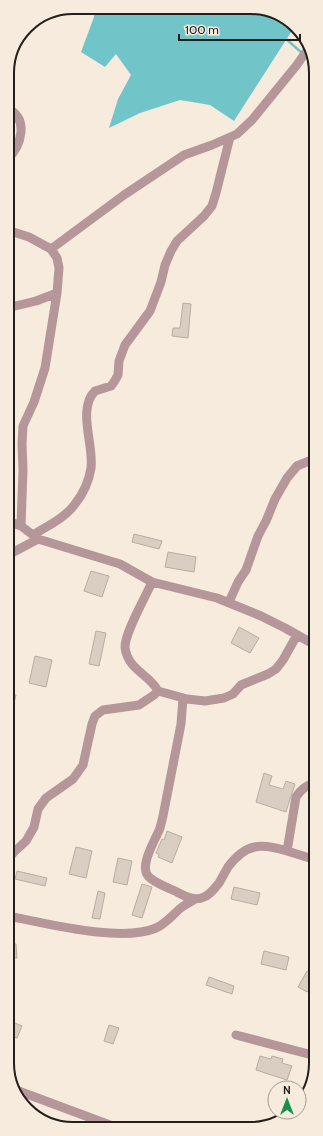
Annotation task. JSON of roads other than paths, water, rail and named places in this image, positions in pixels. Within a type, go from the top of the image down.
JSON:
[{"type":"street","points":[[51,249],[118,199],[184,156],[237,134],[252,120],[296,66],[305,52]]},
{"type":"street","points":[[14,113],[20,120],[22,130],[20,142],[14,153]]},
{"type":"street","points":[[14,551],[36,537],[63,516],[74,506],[85,490],[91,467],[87,415],[90,399],[95,391],[111,386],[118,375],[119,360],[125,345],[145,320],[152,307],[170,251],[212,206],[230,137]]},
{"type":"street","points":[[14,232],[29,237],[51,249],[57,258],[59,268],[57,293],[45,368],[34,402],[23,426],[21,526]]},
{"type":"street","points":[[14,306],[36,301],[57,293]]},
{"type":"street","points":[[229,602],[238,582],[246,570],[258,536],[275,499],[287,478],[297,466],[309,461]]},
{"type":"street","points":[[14,523],[21,526],[36,537],[120,564],[152,582],[229,602],[261,616],[309,642]]},
{"type":"street","points":[[152,582],[129,630],[125,648],[137,671],[154,684],[158,691],[183,698],[205,701],[224,698],[233,694],[241,685],[268,674],[276,669],[283,660],[297,635]]},
{"type":"street","points":[[14,852],[26,841],[34,826],[38,810],[46,798],[73,780],[83,765],[95,716],[103,710],[139,705],[158,691]]},
{"type":"street","points":[[183,698],[181,724],[163,816],[160,828],[146,861],[146,870],[148,876],[157,882],[195,899]]},
{"type":"street","points":[[287,852],[296,797],[301,790],[309,785]]},
{"type":"street","points":[[14,917],[82,930],[124,934],[140,933],[156,928],[167,922],[182,907],[195,899],[204,897],[213,890],[228,867],[250,848],[260,845],[273,847],[309,858]]},
{"type":"street","points":[[236,1035],[309,1054]]},
{"type":"street","points":[[22,1092],[102,1122]]},
{"type":"water","points":[[94,14],[250,14],[273,18],[292,31],[234,121],[210,105],[180,100],[140,113],[109,128],[118,99],[131,75],[116,54],[105,67],[81,52],[94,17]]},
{"type":"waterway","points":[[285,38],[302,53]]}]
